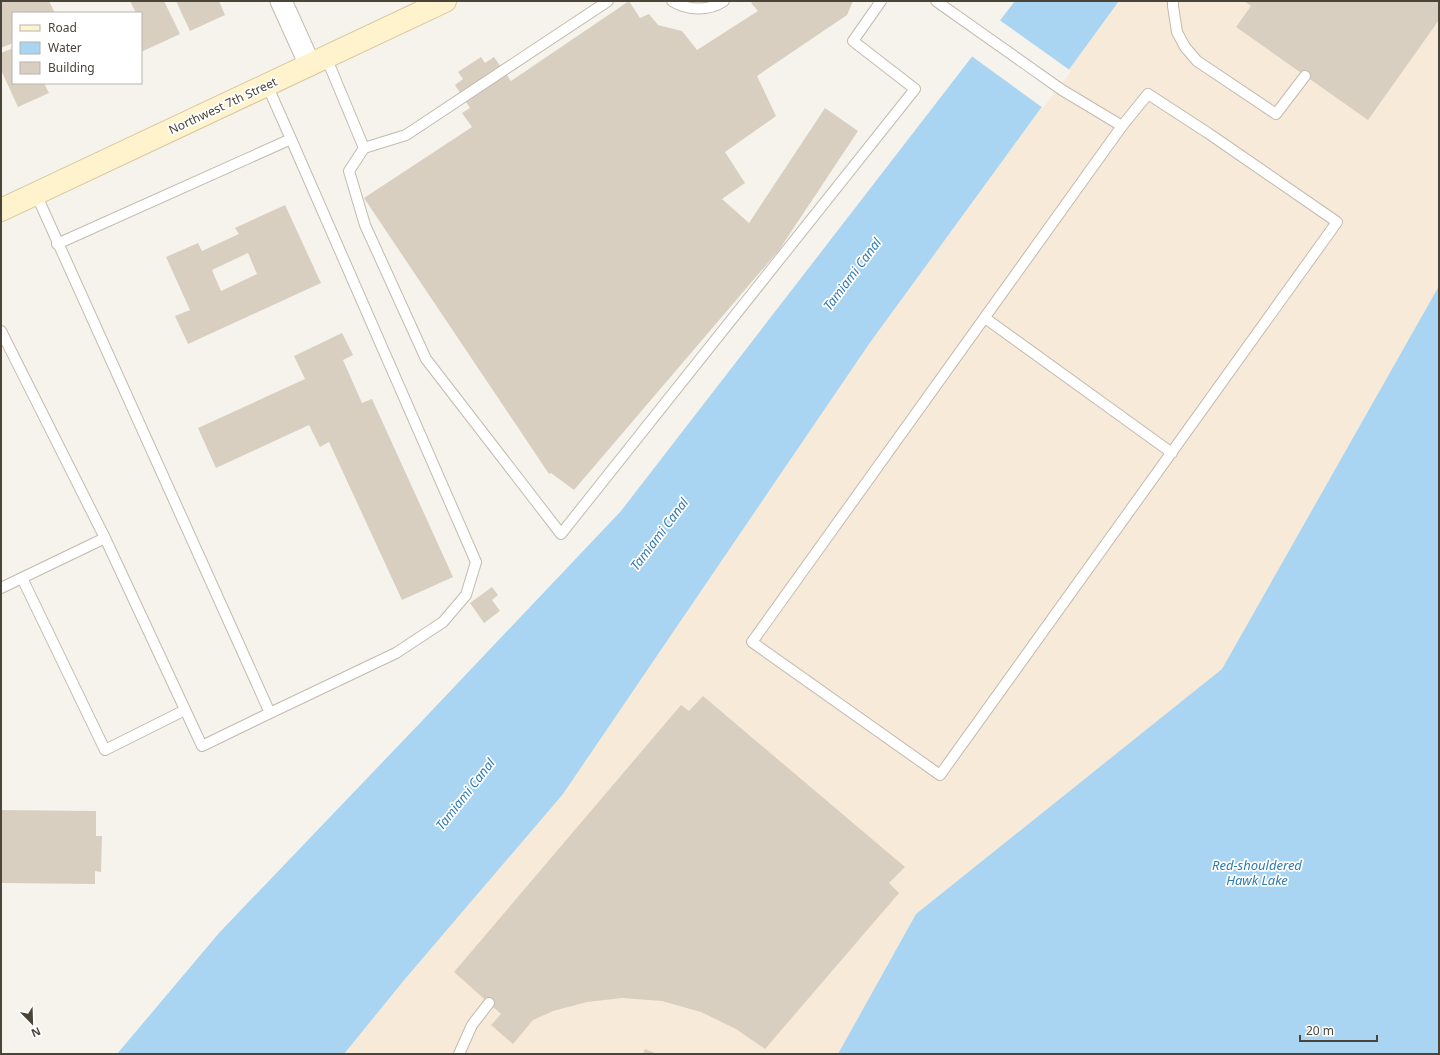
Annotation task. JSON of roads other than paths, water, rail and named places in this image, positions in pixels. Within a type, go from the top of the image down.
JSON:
[{"type":"main road","name":"Northwest 7th Street","points":[[1,210],[445,1]]},
{"type":"street","points":[[281,1],[318,61]]},
{"type":"lane","points":[[608,1],[406,135],[364,148],[349,171],[365,225],[426,359],[561,534],[915,89],[853,41],[881,1]]},
{"type":"lane","points":[[672,1],[688,8],[700,9],[714,6],[724,1]]},
{"type":"lane","points":[[936,1],[1062,90],[1122,126]]},
{"type":"lane","points":[[1173,1],[1177,32],[1185,47],[1197,61],[1276,114],[1305,76]]},
{"type":"lane","points":[[318,61],[364,148]]},
{"type":"lane","points":[[1,331],[105,538],[202,746],[396,653],[443,622],[466,595],[476,562],[267,85]]},
{"type":"lane","points":[[1148,94],[1208,133],[1337,222],[940,775],[806,682],[752,642],[1122,126],[1148,94]]},
{"type":"lane","points":[[57,244],[291,139]]},
{"type":"lane","points":[[36,194],[57,244],[270,713]]},
{"type":"lane","points":[[985,318],[1172,453]]},
{"type":"lane","points":[[1,588],[105,538]]},
{"type":"lane","points":[[22,578],[105,750],[185,710]]},
{"type":"lane","points":[[459,1054],[472,1025],[489,1003]]},
{"type":"water","name":"Tamiami Canal","points":[[1015,1],[1119,1],[869,344],[563,794],[405,979],[344,1054],[117,1054],[219,933],[621,511]]},
{"type":"water","name":"Red-shouldered Hawk Lake","points":[[1439,286],[1439,1054],[838,1054],[916,914],[1222,669]]}]
